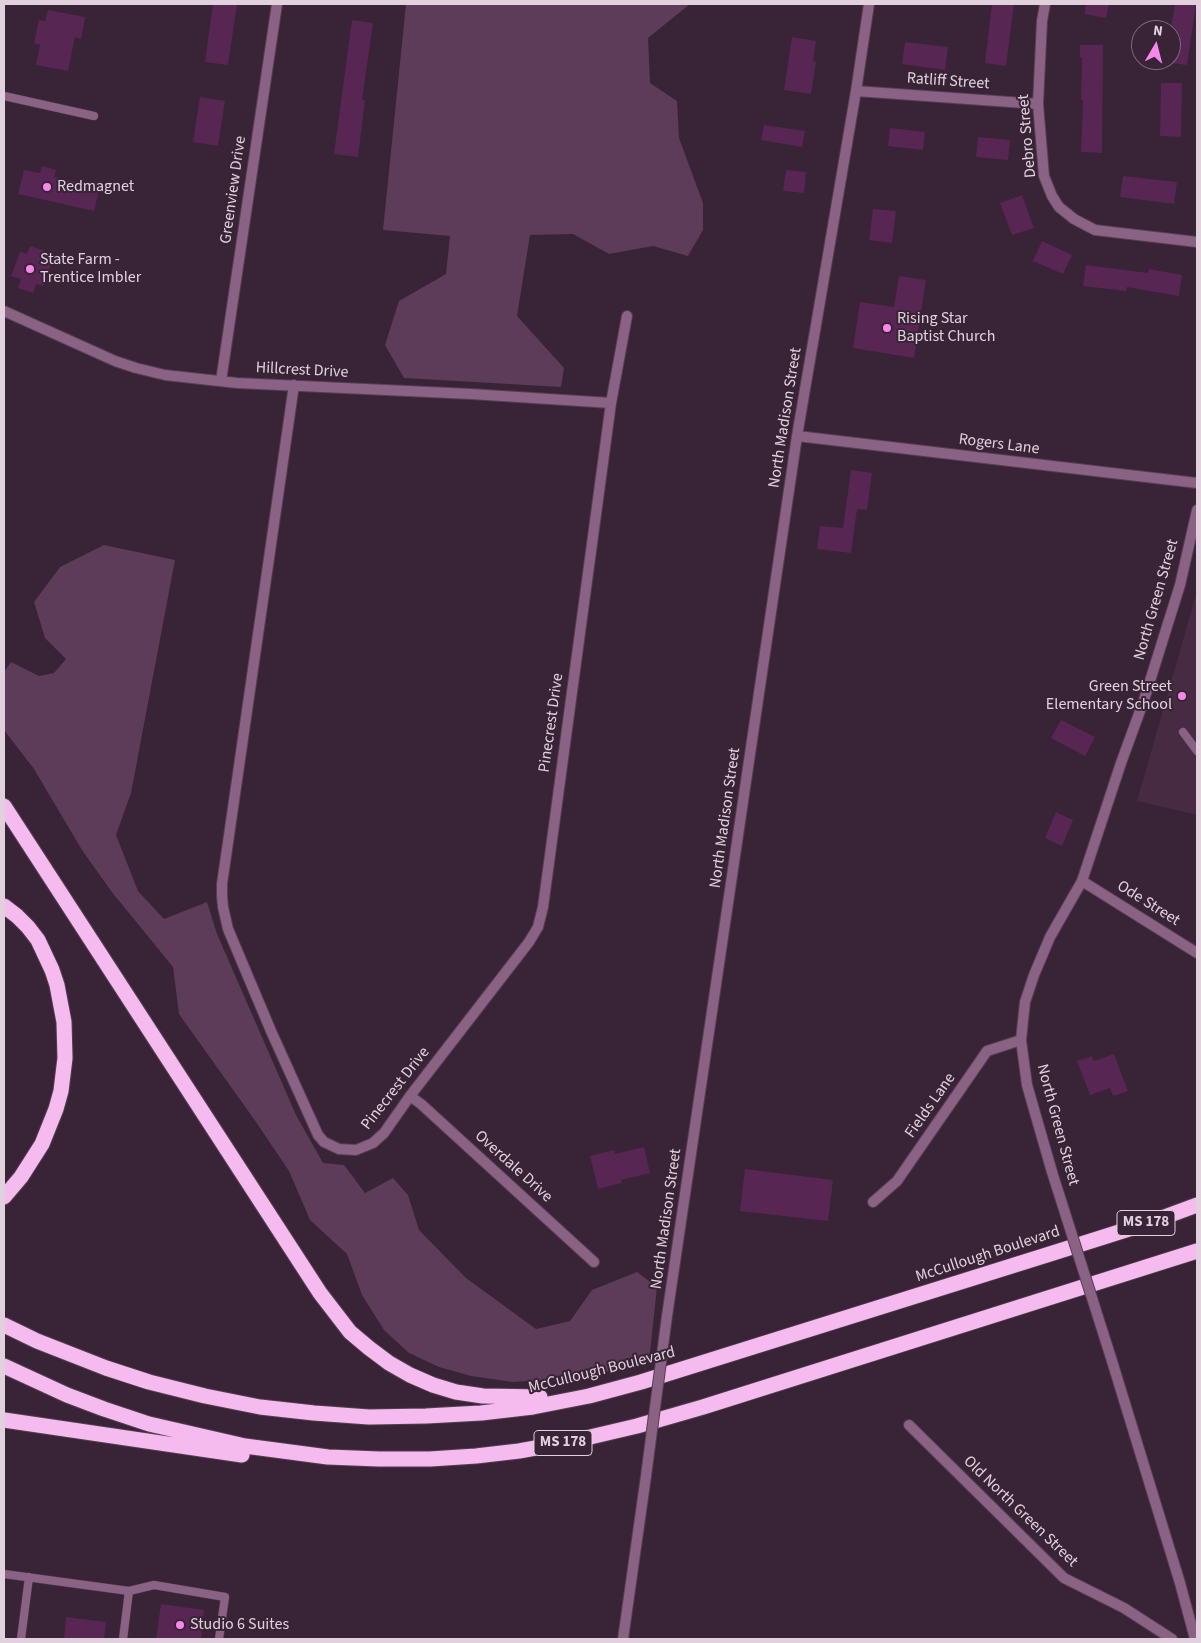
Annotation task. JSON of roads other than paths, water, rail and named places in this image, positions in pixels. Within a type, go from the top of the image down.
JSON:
[{"type":"highway","points":[[4,806],[320,1293],[350,1332],[389,1363],[410,1375],[456,1392],[483,1396],[524,1398],[589,1396]]},
{"type":"highway","points":[[4,906],[17,916],[38,940],[52,970],[64,1022],[65,1058],[61,1092],[46,1136],[33,1160],[4,1197]]},
{"type":"highway","points":[[1151,1222],[1197,1200]]},
{"type":"highway","name":"McCullough Boulevard","points":[[4,1325],[73,1356],[149,1382],[260,1407],[314,1414],[369,1417],[435,1416],[533,1407],[589,1396],[703,1364],[1151,1222],[1197,1205]]},
{"type":"highway","name":"MS 178","points":[[4,1366],[67,1395],[149,1424],[245,1446],[328,1457],[430,1459],[476,1456],[560,1444],[628,1428],[703,1407],[1197,1251]]},
{"type":"highway","points":[[4,1420],[264,1458],[328,1457]]},
{"type":"street","name":"Greenview Drive","points":[[221,381],[277,4]]},
{"type":"street","name":"North Madison Street","points":[[623,1639],[668,1316],[797,436],[869,4]]},
{"type":"street","name":"Debro Street","points":[[1045,4],[1042,21],[1038,104],[1044,176],[1052,196],[1059,207],[1074,219],[1095,230],[1197,242]]},
{"type":"street","name":"Ratliff Street","points":[[856,90],[1038,104]]},
{"type":"street","name":"Hillcrest Drive","points":[[4,310],[93,352],[126,365],[165,375],[294,386],[481,394],[611,403]]},
{"type":"street","name":"Pinecrest Drive","points":[[294,386],[222,884],[223,907],[228,928],[271,1031],[318,1135],[324,1142],[339,1149],[356,1150],[365,1148],[384,1133],[410,1096],[530,942],[541,917],[611,403],[626,316]]},
{"type":"street","name":"Rogers Lane","points":[[797,436],[1197,483]]},
{"type":"street","name":"North Green Street","points":[[1195,1639],[1180,1583],[1052,1172],[1027,1085],[1021,1040],[1025,1002],[1034,974],[1050,937],[1082,881],[1144,700],[1180,585],[1197,510]]},
{"type":"street","name":"Ode Street","points":[[1082,881],[1197,953]]},
{"type":"street","name":"Fields Lane","points":[[874,1202],[897,1181],[987,1051],[1021,1040]]},
{"type":"street","name":"Overdale Drive","points":[[410,1096],[594,1262]]},
{"type":"street","name":"Old North Green Street","points":[[909,1425],[1064,1578],[1124,1608],[1172,1639]]},
{"type":"lane","points":[[4,96],[94,116]]},
{"type":"lane","points":[[1183,732],[1197,751]]},
{"type":"lane","points":[[4,1574],[129,1591],[154,1585],[225,1596],[220,1639]]},
{"type":"lane","points":[[21,1639],[29,1577]]},
{"type":"lane","points":[[123,1639],[129,1591]]},
{"type":"place","name":"Redmagnet","points":[[47,187]]},
{"type":"place","name":"State Farm - Trentice Imbler","points":[[30,269]]},
{"type":"place","name":"Rising Star Baptist Church","points":[[887,328]]},
{"type":"place","name":"Green Street Elementary School","points":[[1182,696]]},
{"type":"place","name":"Studio 6 Suites","points":[[180,1625]]}]
